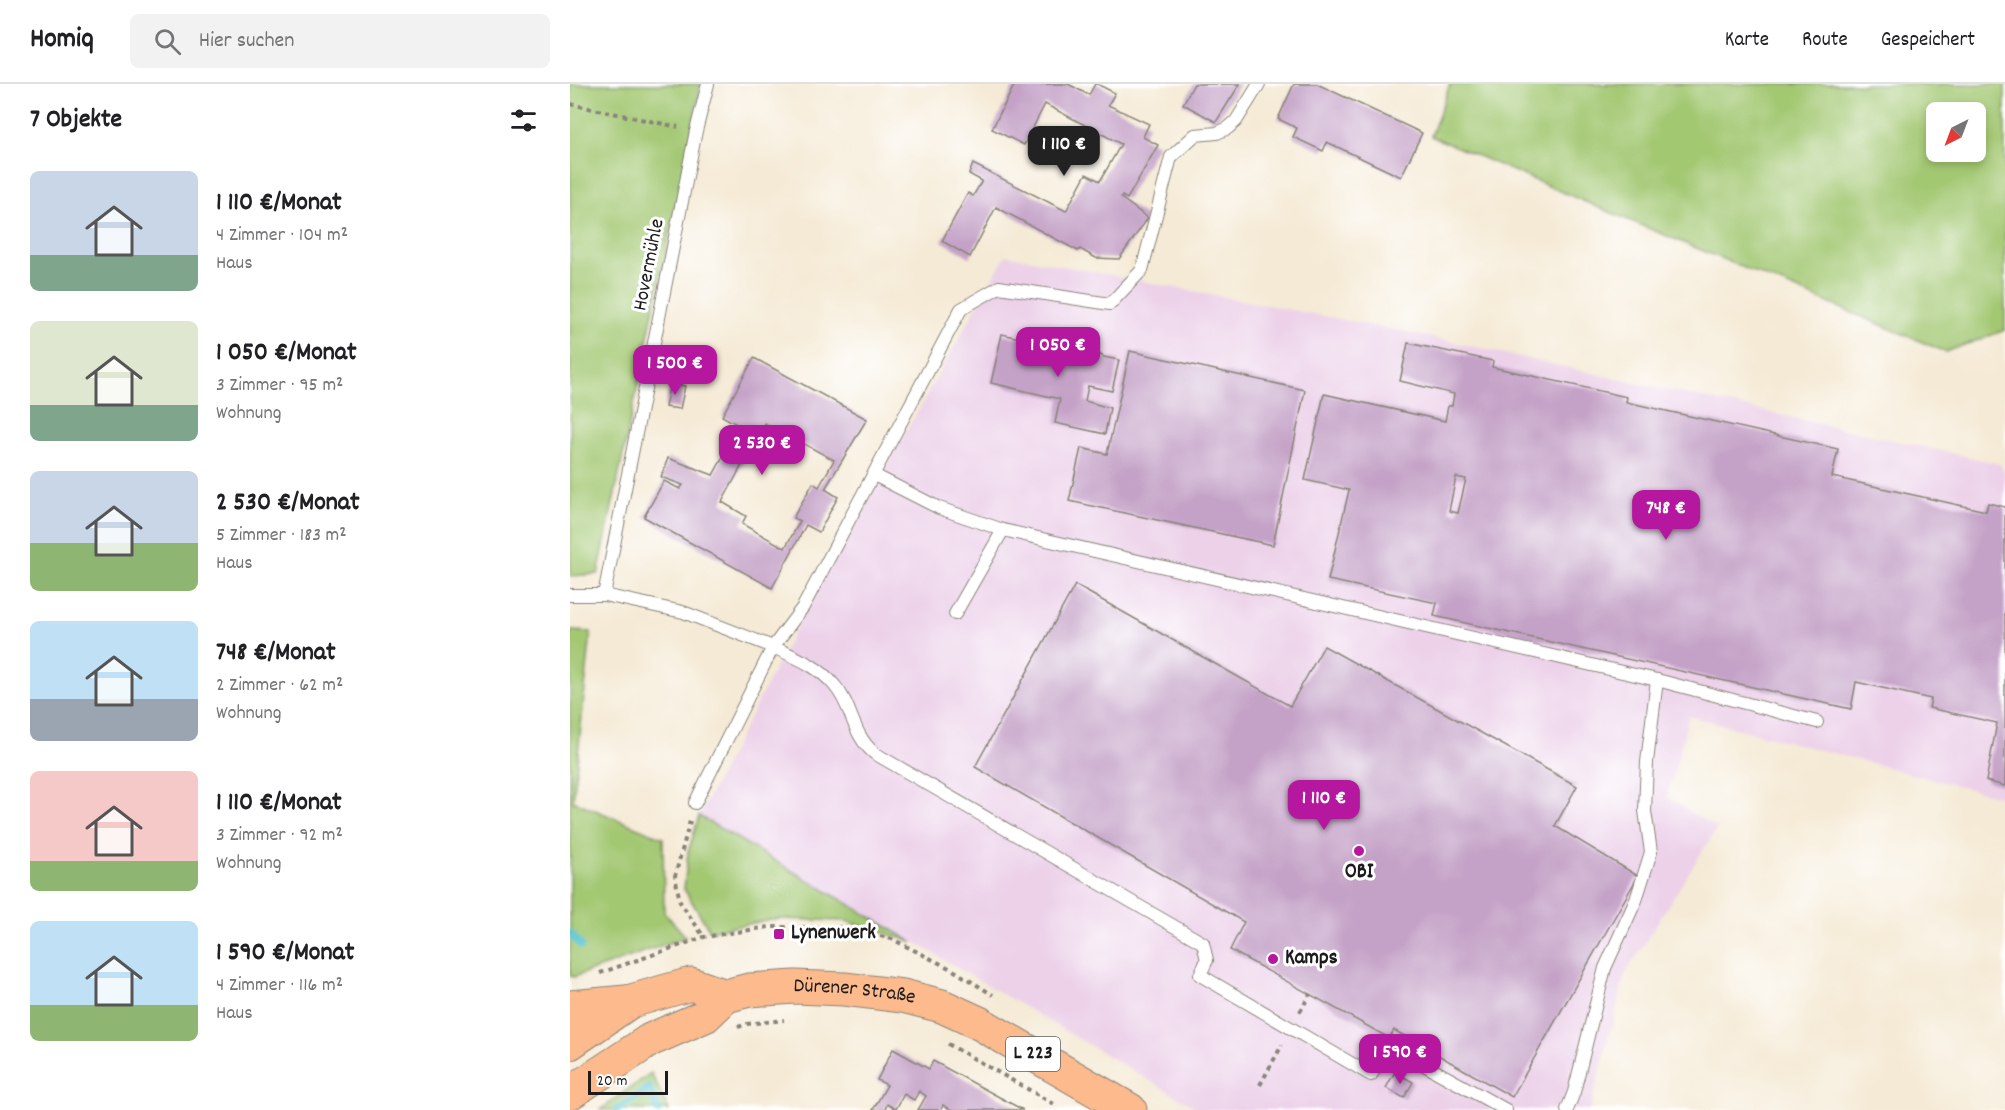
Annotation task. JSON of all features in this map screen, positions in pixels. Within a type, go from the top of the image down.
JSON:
[{"type":"main road","points":[[570,1007],[631,1001],[691,984],[726,996],[705,1016],[650,1040],[570,1093]]},
{"type":"main road","name":"Dürener Straße","points":[[726,996],[749,990],[795,987],[844,989],[903,996],[942,1006],[979,1023],[1124,1109]]},
{"type":"main road","points":[[570,1043],[631,1001]]},
{"type":"lane","name":"Hovermühle","points":[[604,595],[696,131],[708,84]]},
{"type":"lane","points":[[695,803],[773,647],[803,607],[961,309],[999,287],[1110,304],[1142,270],[1171,157],[1195,135],[1217,133],[1228,129],[1236,121],[1258,84]]},
{"type":"lane","points":[[874,476],[939,508],[1003,530],[1657,680],[1817,722]]},
{"type":"lane","points":[[955,614],[1003,530]]},
{"type":"lane","points":[[570,595],[604,595],[683,612],[773,647],[813,666],[835,686],[864,744],[874,753],[1203,943],[1208,960],[1200,975],[1371,1075],[1383,1056],[1399,1051],[1506,1110]]},
{"type":"lane","points":[[1567,1110],[1574,1092],[1605,968],[1636,900],[1651,852],[1645,811],[1647,762],[1657,680]]},
{"type":"path","points":[[570,104],[696,131]]},
{"type":"path","points":[[695,803],[675,876],[680,902],[704,937]]},
{"type":"path","points":[[737,1027],[787,1020]]},
{"type":"path","points":[[944,1042],[1055,1104]]},
{"type":"shaded area","points":[[1006,255],[1416,334],[2000,464],[2005,473],[2005,798],[1689,716],[1667,797],[1717,828],[1625,974],[1590,1110],[1200,1110],[699,816],[804,612]]},
{"type":"green space","points":[[570,84],[701,84],[598,574],[570,576]]},
{"type":"green space","points":[[1450,84],[2005,84],[2005,330],[1946,352],[1431,136]]},
{"type":"green space","points":[[570,631],[591,632],[573,801],[663,838],[664,912],[686,937],[574,977],[570,976]]},
{"type":"green space","points":[[699,816],[913,942],[846,921],[777,919],[710,931],[684,889],[688,852]]},
{"type":"green space","points":[[651,1073],[669,1110],[600,1110]]},
{"type":"building","points":[[1015,84],[1068,84],[1089,95],[1097,84],[1115,93],[1108,105],[1149,124],[1143,137],[1158,145],[1127,199],[1122,196],[1121,198],[1148,218],[1119,259],[1096,258],[1080,249],[1078,251],[996,207],[970,257],[942,241],[968,193],[973,196],[982,181],[969,174],[973,164],[1066,211],[1086,174],[1100,181],[1121,144],[1045,104],[1024,145],[992,129]]},
{"type":"building","points":[[1194,84],[1240,84],[1216,122],[1183,104]]},
{"type":"building","points":[[1294,84],[1317,84],[1422,133],[1401,177],[1327,142],[1323,151],[1293,137],[1297,128],[1278,119]]},
{"type":"building","points":[[1002,334],[1078,351],[1092,350],[1104,357],[1119,360],[1112,391],[1088,386],[1085,401],[1110,408],[1105,434],[1055,423],[1060,399],[991,383]]},
{"type":"building","points":[[1408,343],[1493,361],[1492,367],[1627,397],[1626,402],[1838,449],[1832,477],[1986,511],[1988,503],[2005,507],[2005,786],[1986,781],[1997,723],[1929,708],[1931,699],[1856,682],[1851,709],[1434,616],[1437,603],[1328,580],[1349,490],[1305,480],[1324,394],[1445,421],[1448,406],[1452,406],[1454,394],[1400,381]],"holes":[[[1456,477],[1466,479],[1458,513],[1449,511]]]},
{"type":"building","points":[[1130,351],[1305,390],[1273,545],[1069,501],[1081,448],[1107,454]]},
{"type":"building","points":[[754,358],[867,419],[825,489],[838,497],[819,532],[806,525],[772,588],[644,517],[664,481],[680,489],[683,485],[661,477],[668,458],[713,475],[740,426],[722,416]],"holes":[[[765,423],[834,460],[819,487],[813,483],[793,518],[800,521],[785,548],[742,524],[746,516],[722,502]]]},
{"type":"building","points":[[670,383],[685,386],[680,409],[665,407]]},
{"type":"building","name":"OBI","points":[[1075,585],[1290,706],[1324,646],[1577,786],[1555,826],[1638,876],[1512,1097],[1394,1030],[1389,1038],[1230,950],[1244,922],[975,767]]},
{"type":"building","points":[[893,1049],[929,1069],[933,1061],[1023,1110],[952,1110],[943,1105],[941,1110],[918,1110],[926,1096],[919,1091],[914,1100],[904,1094],[896,1109],[887,1104],[885,1110],[873,1110],[887,1085],[877,1080]]},
{"type":"building","points":[[1395,1072],[1413,1082],[1404,1098],[1386,1088]]},
{"type":"waterway","points":[[570,933],[581,946]]},
{"type":"waterway","points":[[617,1110],[649,1088],[658,1110]]},
{"type":"place","name":"OBI","points":[[1359,851]]},
{"type":"place","name":"Lynenwerk","points":[[779,934]]},
{"type":"place","name":"Kamps","points":[[1273,959]]}]
